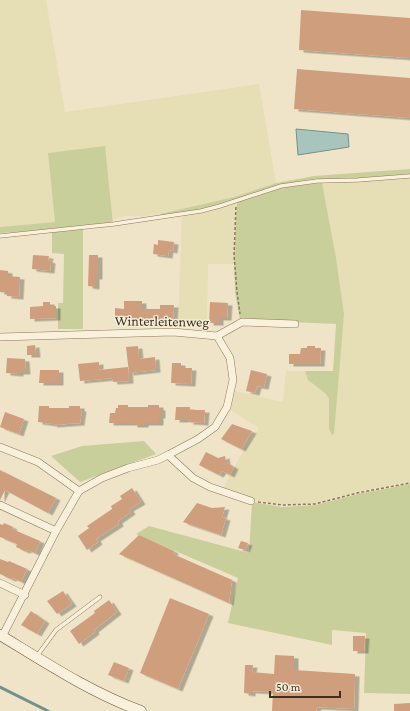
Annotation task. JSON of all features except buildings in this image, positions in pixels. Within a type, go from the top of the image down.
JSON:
[{"type":"main road","points":[[1,636],[63,674],[115,701],[141,711]]},
{"type":"street","points":[[217,336],[242,322],[295,324]]},
{"type":"street","name":"Winterleitenweg","points":[[0,337],[173,332],[217,336],[230,358],[233,380],[227,407],[215,427],[198,439],[158,460],[128,468],[102,478],[79,491]]},
{"type":"street","points":[[0,447],[38,462],[79,491],[56,531],[24,595],[1,636]]},
{"type":"street","points":[[168,455],[194,478],[210,487],[251,501]]},
{"type":"street","points":[[0,505],[56,531]]},
{"type":"street","points":[[0,583],[24,595]]},
{"type":"lane","points":[[0,236],[99,226],[201,211],[281,186],[317,181],[358,180],[410,176]]},
{"type":"lane","points":[[36,657],[56,630],[100,597]]},
{"type":"path","points":[[237,201],[234,254],[237,292],[242,322]]},
{"type":"path","points":[[251,501],[282,505],[315,504],[357,492],[410,483]]},
{"type":"shaded area","points":[[0,0],[46,0],[65,112],[259,84],[276,183],[234,197],[160,214],[126,216],[113,219],[105,147],[48,153],[55,222],[0,227]]},
{"type":"shaded area","points":[[410,177],[410,482],[356,492],[315,503],[296,504],[281,504],[251,500],[222,491],[242,453],[259,428],[230,410],[235,391],[283,402],[286,371],[305,371],[308,380],[326,394],[329,399],[329,429],[344,314],[322,183]]},
{"type":"shaded area","points":[[236,202],[233,254],[234,264],[208,264],[207,327],[178,325],[182,215]]},
{"type":"green space","points":[[105,146],[113,223],[55,230],[0,233],[0,227],[55,222],[48,153]]},
{"type":"green space","points":[[410,169],[410,174],[281,185],[220,206],[162,217],[160,214],[234,197],[276,183],[314,176]]},
{"type":"green space","points":[[322,183],[336,258],[344,314],[334,434],[332,435],[329,429],[329,399],[326,394],[308,380],[305,371],[333,371],[336,324],[240,320],[235,292],[234,254],[237,201],[281,187]]},
{"type":"green space","points":[[83,229],[83,329],[58,329],[58,303],[63,303],[64,254],[52,253],[52,232]]},
{"type":"green space","points":[[144,441],[156,454],[80,482],[51,456],[82,446]]},
{"type":"green space","points":[[410,484],[410,694],[364,693],[366,633],[332,630],[332,645],[228,623],[238,578],[136,534],[149,526],[249,553],[252,502],[282,507],[316,505],[358,494]]},
{"type":"water","points":[[296,129],[348,134],[349,147],[298,155]]},
{"type":"waterway","points":[[0,687],[48,711]]}]
